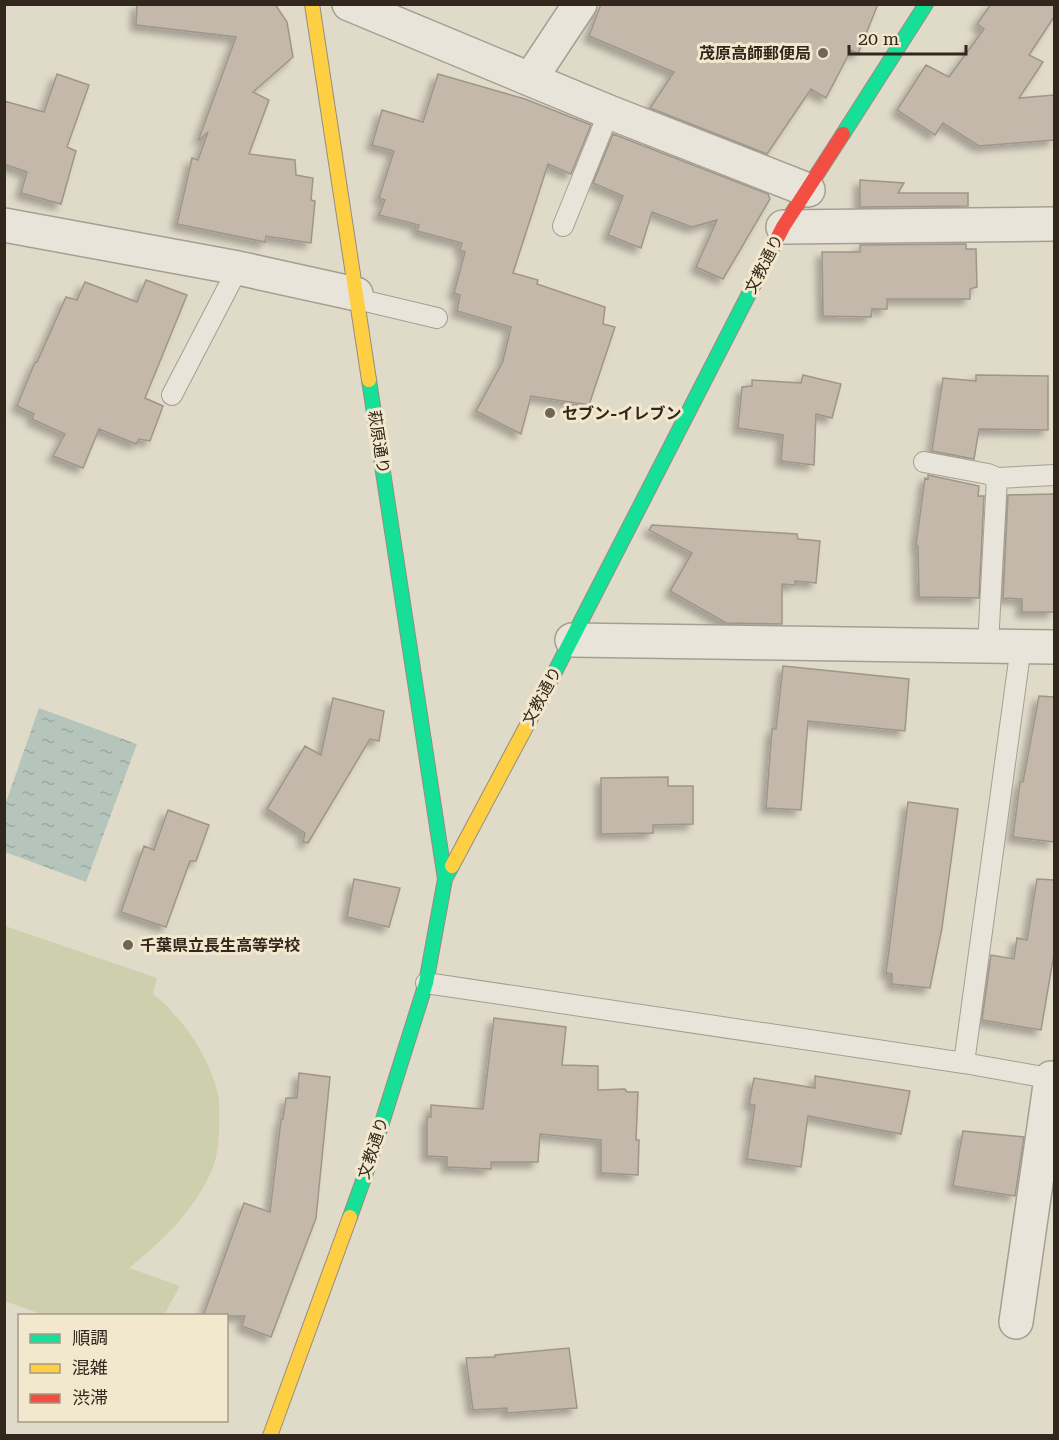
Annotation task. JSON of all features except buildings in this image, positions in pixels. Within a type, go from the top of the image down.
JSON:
[{"type":"street","name":"萩原通り","points":[[312,4],[445,879]]},
{"type":"street","points":[[349,4],[609,112],[808,190]]},
{"type":"street","points":[[531,78],[580,4]]},
{"type":"street","name":"文教通り","points":[[270,1436],[369,1164],[426,983],[445,879],[572,640],[783,227],[926,4]]},
{"type":"street","points":[[783,227],[1054,224]]},
{"type":"street","points":[[4,225],[238,268],[357,297]]},
{"type":"street","points":[[572,640],[1054,647]]},
{"type":"street","points":[[1016,1322],[1053,1079]]},
{"type":"lane","points":[[563,226],[609,112]]},
{"type":"lane","points":[[172,395],[238,268]]},
{"type":"lane","points":[[357,297],[437,318]]},
{"type":"lane","points":[[924,462],[997,477],[1054,474]]},
{"type":"lane","points":[[988,645],[997,477]]},
{"type":"lane","points":[[964,1063],[1021,646]]},
{"type":"lane","points":[[426,983],[964,1063],[1053,1079]]},
{"type":"green space","points":[[5,926],[157,978],[153,994],[183,1024],[212,1074],[218,1092],[219,1132],[215,1162],[204,1187],[176,1225],[129,1268],[180,1286],[165,1314],[41,1314],[5,1301]]},
{"type":"water","points":[[39,708],[137,744],[86,882],[5,852],[5,805]]},
{"type":"traffic: fast","points":[[843,134],[926,4]]},
{"type":"traffic: fast","points":[[542,697],[754,284]]},
{"type":"traffic: fast","points":[[369,380],[445,879]]},
{"type":"traffic: fast","points":[[350,1217],[426,983],[445,879],[452,866]]},
{"type":"traffic: slow","points":[[312,4],[369,380]]},
{"type":"traffic: slow","points":[[452,866],[542,697]]},
{"type":"traffic: slow","points":[[270,1436],[350,1217]]},
{"type":"traffic: jam","points":[[754,284],[783,227],[843,134]]},
{"type":"place","name":"茂原高師郵便局","points":[[823,53]]},
{"type":"place","name":"セブン-イレブン","points":[[550,413]]},
{"type":"place","name":"千葉県立長生高等学校","points":[[128,945]]}]
